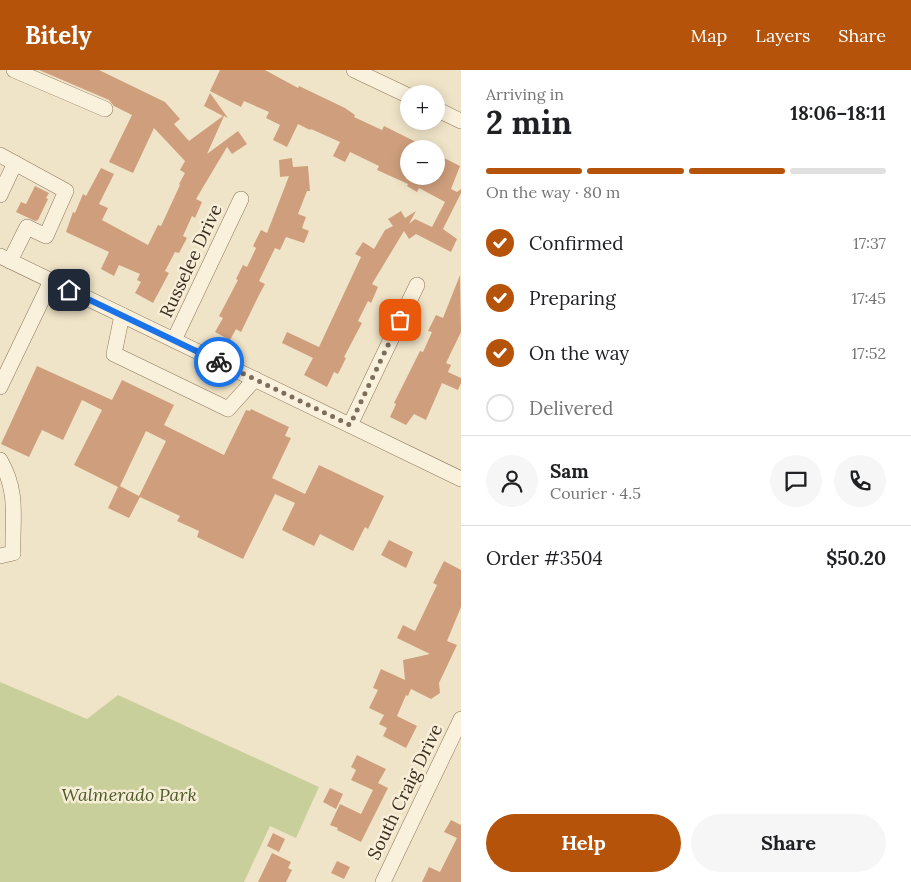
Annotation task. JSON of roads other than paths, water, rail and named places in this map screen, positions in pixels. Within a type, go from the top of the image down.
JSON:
[{"type":"street","points":[[14,70],[104,109]]},
{"type":"street","points":[[354,70],[400,92]]},
{"type":"street","points":[[445,114],[461,121]]},
{"type":"street","points":[[0,155],[66,191],[46,236],[27,227],[5,259],[461,479]]},
{"type":"street","points":[[0,195],[15,163]]},
{"type":"street","name":"Russelee Drive","points":[[174,340],[240,199]]},
{"type":"street","points":[[0,387],[51,281]]},
{"type":"street","points":[[350,425],[417,286]]},
{"type":"street","points":[[122,315],[114,354],[228,409],[254,379]]},
{"type":"street","points":[[0,460],[9,476],[15,500],[13,553],[0,556]]},
{"type":"street","name":"South Craig Drive","points":[[383,882],[461,719]]},
{"type":"park label","name":"Walmerado Park","points":[[129,795]]}]
